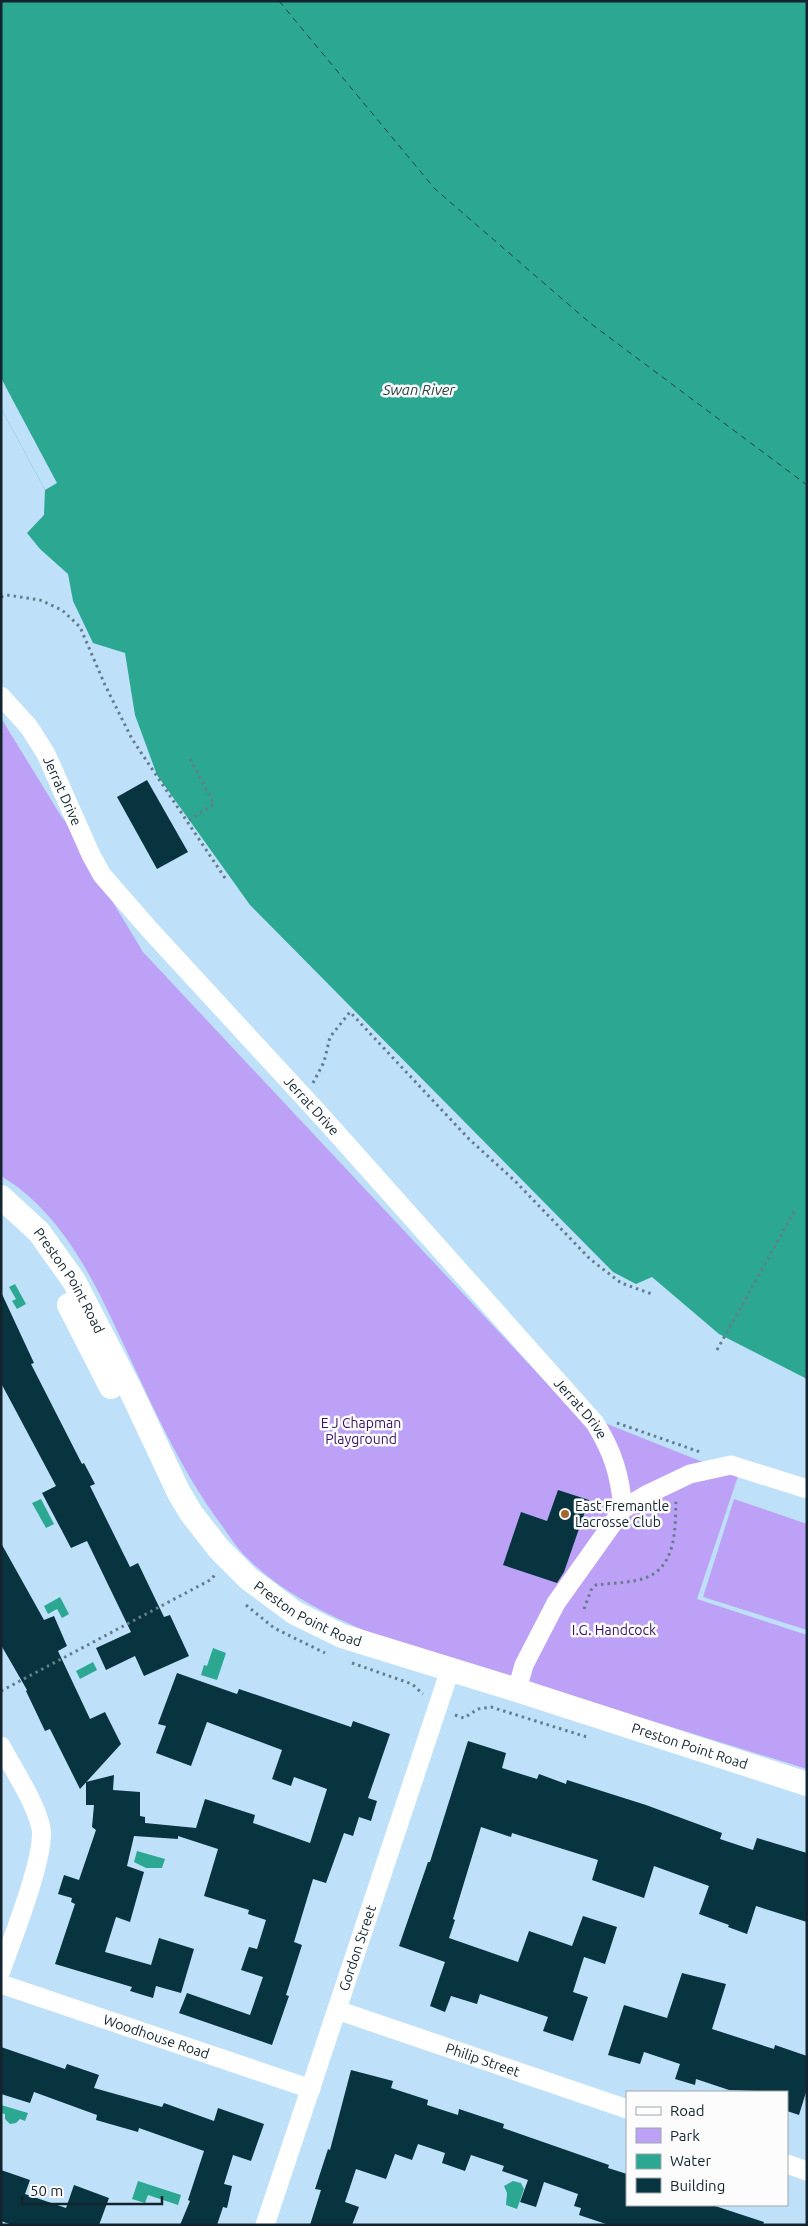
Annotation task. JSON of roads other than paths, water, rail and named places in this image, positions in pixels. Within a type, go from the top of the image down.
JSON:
[{"type":"main road","name":"Preston Point Road","points":[[1,1197],[39,1232],[74,1281],[132,1391],[179,1493],[191,1513],[219,1549],[249,1579],[295,1613],[342,1636],[512,1704],[807,1798]]},
{"type":"main road","name":"Preston Point Road","points":[[1,1218],[23,1238],[47,1267],[62,1291],[166,1494],[218,1576],[282,1622],[331,1647],[448,1677],[517,1690],[807,1784]]},
{"type":"street","name":"Jerrat Drive","points":[[1,696],[29,727],[46,754],[91,855],[102,875],[150,930],[324,1119],[595,1423],[606,1440],[616,1464],[623,1510]]},
{"type":"street","points":[[517,1690],[524,1665],[556,1603],[623,1510],[664,1486],[697,1472],[731,1465],[807,1489]]},
{"type":"street","name":"Gordon Street","points":[[264,2225],[448,1677]]},
{"type":"street","points":[[1,1746],[36,1813],[41,1830],[38,1860],[1,1971]]},
{"type":"street","name":"Woodhouse Road","points":[[1,1984],[311,2089]]},
{"type":"street","name":"Philip Street","points":[[337,2010],[626,2109]]},
{"type":"street","points":[[788,2164],[807,2171]]},
{"type":"water","name":"Swan River","points":[[1,1],[807,1],[807,1379],[719,1334],[652,1277],[636,1284],[613,1272],[250,905],[157,775],[135,715],[125,653],[93,643],[73,601],[68,574],[40,549],[27,533],[44,515],[45,490],[1,408]]},
{"type":"water","points":[[15,1284],[26,1304],[17,1309],[12,1301],[16,1299],[9,1287]]},
{"type":"water","points":[[41,1499],[54,1524],[46,1528],[32,1503]]},
{"type":"water","points":[[60,1597],[69,1614],[62,1618],[57,1609],[48,1614],[44,1606]]},
{"type":"water","points":[[213,1648],[226,1653],[217,1680],[201,1675],[204,1665],[207,1666]]},
{"type":"water","points":[[93,1662],[97,1670],[80,1679],[76,1671]]},
{"type":"water","points":[[137,1851],[165,1859],[162,1868],[146,1868],[134,1862]]},
{"type":"water","points":[[1,2105],[28,2113],[25,2121],[20,2119],[16,2123],[10,2124],[5,2119],[5,2114],[1,2113]]},
{"type":"water","points":[[138,2181],[181,2195],[178,2205],[148,2195],[145,2203],[132,2199]]},
{"type":"water","points":[[513,2181],[521,2183],[524,2189],[517,2209],[506,2205],[507,2193],[504,2186]]},
{"type":"place","name":"East Fremantle Lacrosse Club","points":[[565,1514]]},
{"type":"park label","name":"E J Chapman Playground","points":[[361,1432]]},
{"type":"park label","name":"I.G. Handcock","points":[[614,1630]]}]
